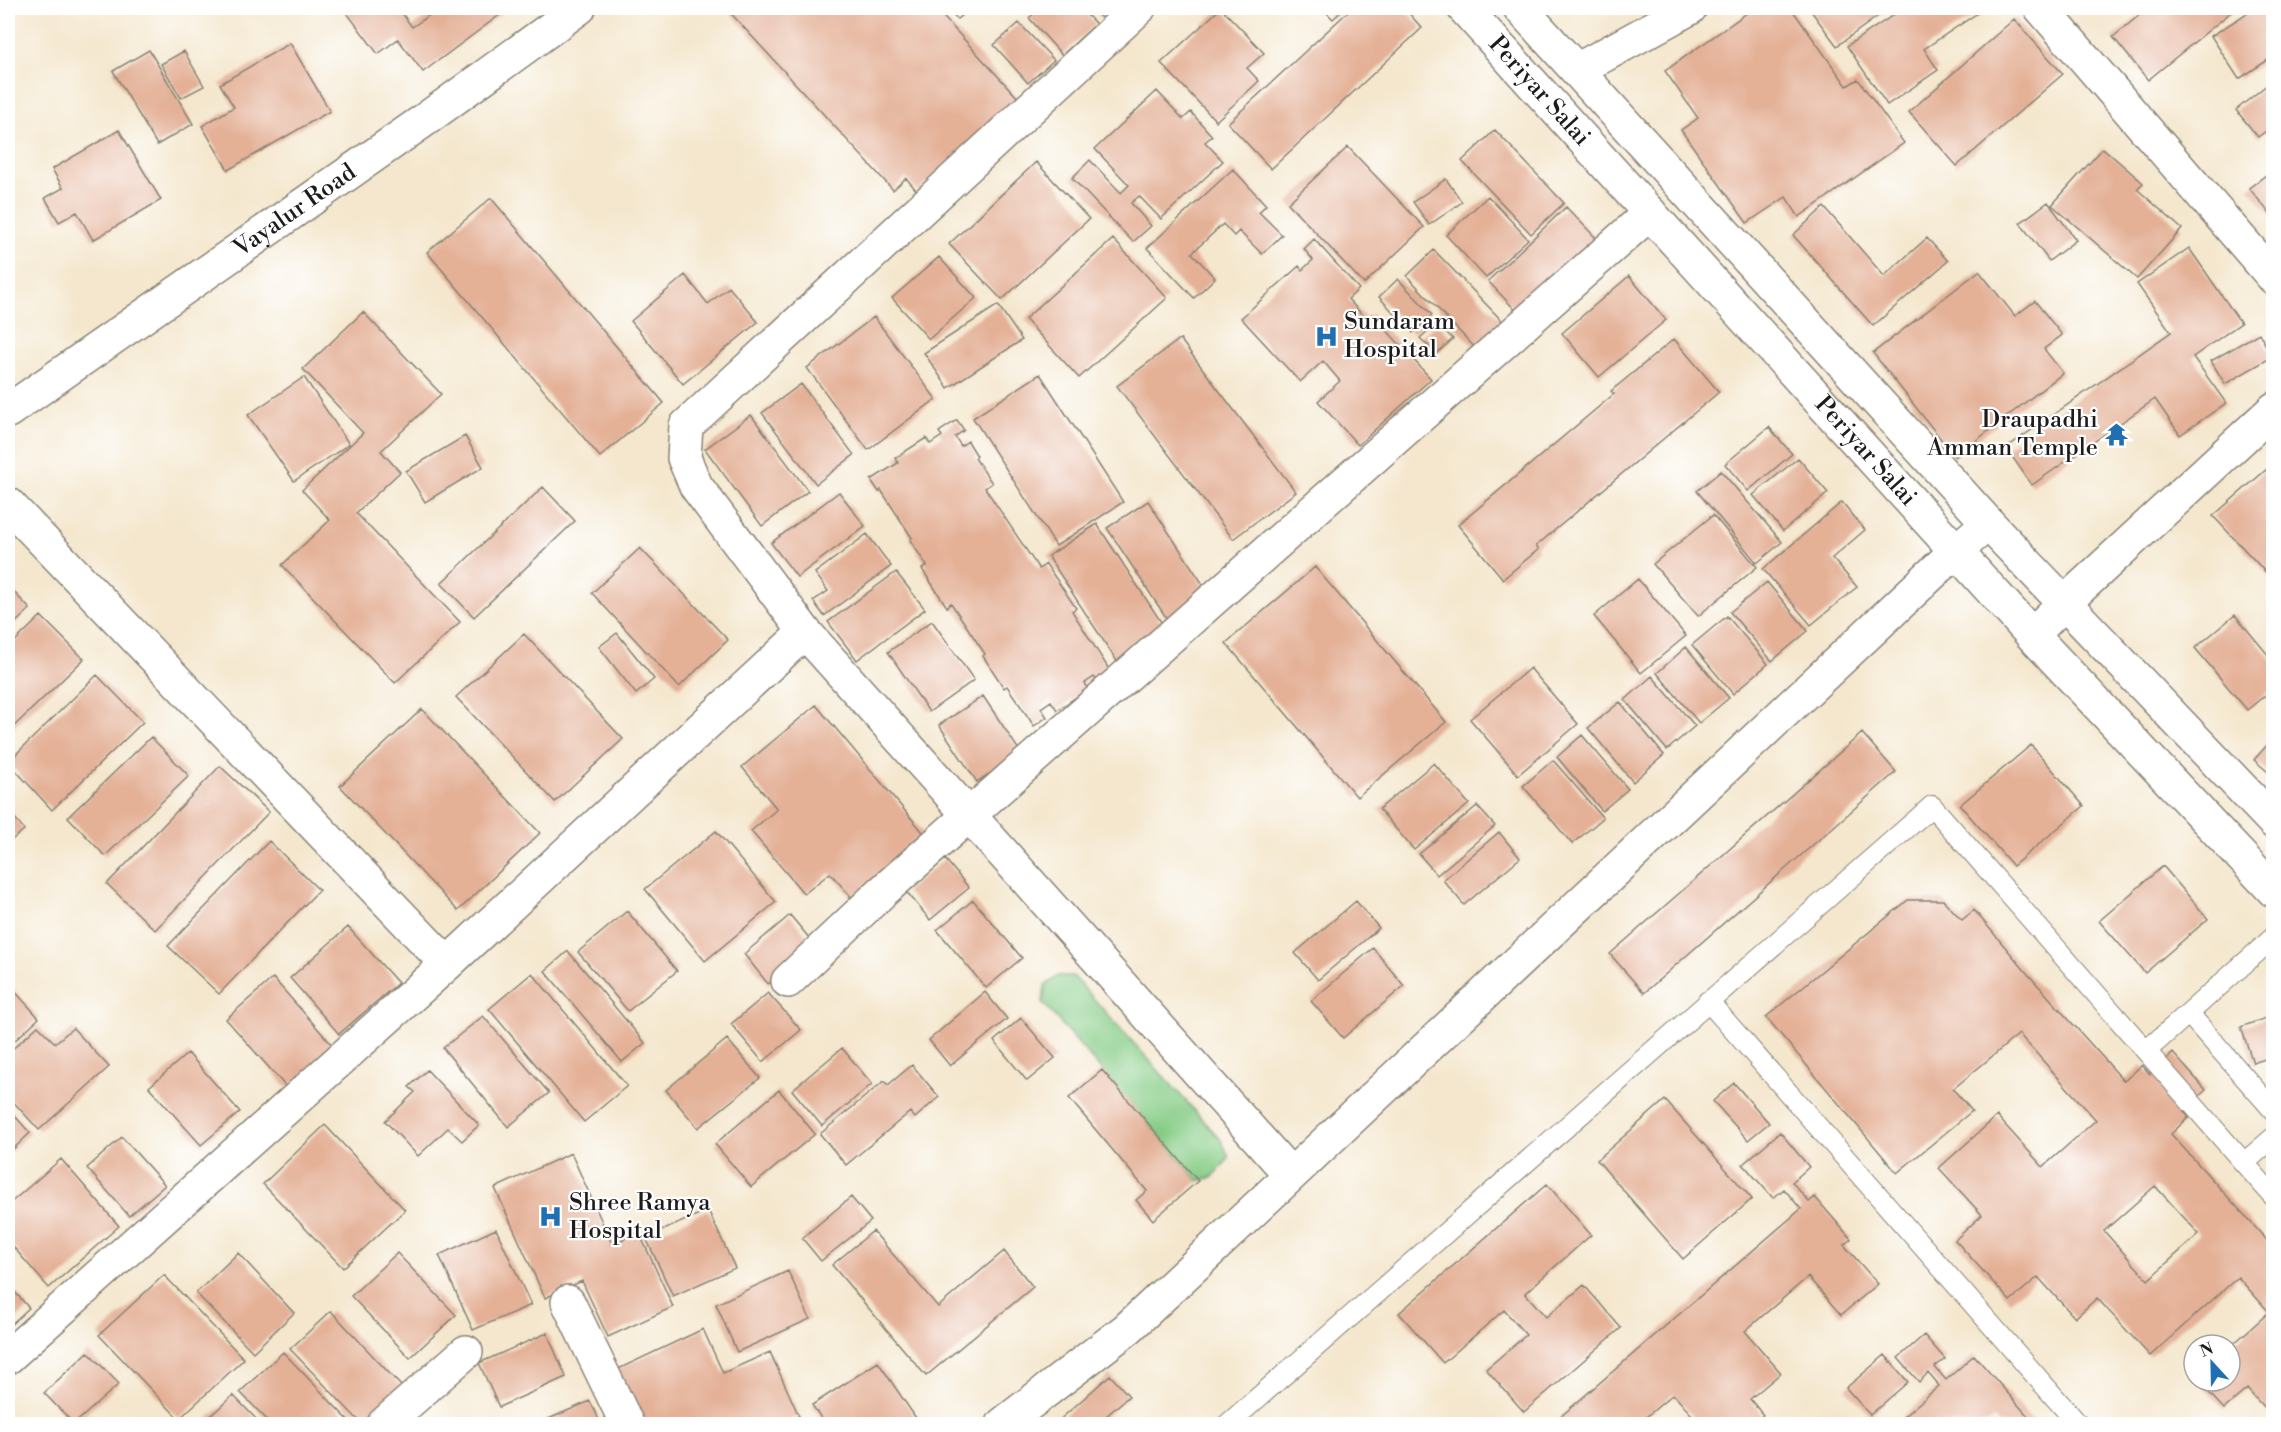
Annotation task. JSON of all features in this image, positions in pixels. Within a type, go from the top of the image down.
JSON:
[{"type":"street","name":"Vayalur Road","points":[[8,411],[426,119],[579,8]]},
{"type":"street","points":[[1139,8],[686,426],[684,458],[696,486],[805,632],[1290,1174]]},
{"type":"street","name":"Periyar Salai","points":[[1464,8],[2032,636],[2274,891]]},
{"type":"street","name":"Periyar Salai","points":[[1520,8],[1989,523],[2274,822]]},
{"type":"street","points":[[1577,70],[1690,8]]},
{"type":"street","points":[[2040,8],[2274,278]]},
{"type":"street","points":[[788,981],[882,892],[1650,213]]},
{"type":"street","points":[[2032,636],[2064,603],[2274,409]]},
{"type":"street","points":[[8,504],[447,964]]},
{"type":"street","points":[[1003,1425],[1127,1329],[1956,551],[1989,523]]},
{"type":"street","points":[[8,1357],[447,964],[805,632]]},
{"type":"street","points":[[568,1302],[627,1425]]},
{"type":"street","points":[[384,1425],[466,1352]]},
{"type":"lane","points":[[1228,1425],[1932,806],[2274,1197]]},
{"type":"lane","points":[[2146,1051],[2274,937]]},
{"type":"lane","points":[[1708,1002],[2078,1425]]},
{"type":"lane","points":[[2189,1014],[2274,1111]]},
{"type":"lane","points":[[2244,1163],[2274,1137]]},
{"type":"green space","points":[[1058,976],[1073,976],[1222,1141],[1229,1158],[1213,1177],[1198,1181],[1043,1003],[1045,986]]},
{"type":"building","points":[[354,8],[398,8],[412,27],[440,8],[509,8],[423,72],[398,39],[378,54],[347,13]]},
{"type":"building","points":[[726,8],[935,8],[1019,99],[917,191],[906,178],[893,190]]},
{"type":"building","points":[[948,8],[971,8],[957,19]]},
{"type":"building","points":[[1040,8],[1080,8],[1096,24],[1062,55],[1029,18]]},
{"type":"building","points":[[1092,8],[1115,8],[1102,19]]},
{"type":"building","points":[[1221,8],[1264,53],[1247,68],[1259,81],[1216,121],[1161,63]]},
{"type":"building","points":[[1322,8],[1345,8],[1333,19]]},
{"type":"building","points":[[1352,8],[1404,8],[1422,28],[1271,169],[1228,123]]},
{"type":"building","points":[[1754,8],[1791,8],[1847,86],[1858,79],[1904,143],[1799,217],[1786,197],[1747,223],[1681,130],[1698,118],[1665,71]]},
{"type":"building","points":[[1816,8],[1889,8],[1837,46],[1811,11]]},
{"type":"building","points":[[1904,8],[1985,8],[1924,49],[1938,70],[1887,105],[1847,46]]},
{"type":"building","points":[[2148,8],[2236,8],[2148,80],[2113,37]]},
{"type":"building","points":[[2255,8],[2274,8],[2274,56],[2239,79],[2211,36]]},
{"type":"building","points":[[2014,19],[2063,74],[1957,166],[1909,112]]},
{"type":"building","points":[[1019,23],[1054,60],[1028,83],[994,45]]},
{"type":"building","points":[[290,43],[330,111],[228,170],[202,126],[234,107],[220,84]]},
{"type":"building","points":[[149,50],[193,124],[157,145],[113,71]]},
{"type":"building","points":[[184,51],[204,86],[181,98],[161,64]]},
{"type":"building","points":[[2274,79],[2274,125],[2258,137],[2236,110]]},
{"type":"building","points":[[1157,91],[1183,119],[1191,112],[1212,136],[1205,142],[1223,161],[1161,219],[1139,196],[1131,203],[1151,226],[1133,242],[1072,178],[1090,160],[1121,193],[1129,185],[1095,149]]},
{"type":"building","points":[[119,130],[161,200],[93,240],[77,212],[59,222],[45,198],[63,188],[52,169]]},
{"type":"building","points":[[1495,130],[1564,203],[1531,234],[1462,161]]},
{"type":"building","points":[[1348,147],[1424,227],[1364,284],[1288,203]]},
{"type":"building","points":[[2103,148],[2143,183],[2137,189],[2182,229],[2137,279],[2052,205]]},
{"type":"building","points":[[1036,162],[1089,219],[1002,300],[949,244]]},
{"type":"building","points":[[1233,169],[1266,205],[1259,212],[1282,235],[1262,254],[1239,231],[1234,236],[1223,224],[1192,253],[1215,278],[1194,298],[1147,248]]},
{"type":"building","points":[[2274,169],[2274,219],[2249,188]]},
{"type":"building","points":[[1446,179],[1462,202],[1429,225],[1413,202]]},
{"type":"building","points":[[1488,196],[1528,239],[1486,278],[1446,235]]},
{"type":"building","points":[[491,198],[664,403],[600,457],[427,252]]},
{"type":"building","points":[[2048,202],[2076,240],[2049,261],[2020,223]]},
{"type":"building","points":[[1566,207],[1599,241],[1520,315],[1488,281]]},
{"type":"building","points":[[1824,207],[1884,276],[1927,238],[1948,261],[1873,326],[1793,235]]},
{"type":"building","points":[[1113,239],[1167,298],[1079,378],[1025,319]]},
{"type":"building","points":[[1314,239],[1359,289],[1348,299],[1366,319],[1372,314],[1431,379],[1358,445],[1318,401],[1340,381],[1323,361],[1300,382],[1241,318],[1299,266],[1302,270],[1313,260],[1304,249]]},
{"type":"building","points":[[2189,248],[2241,323],[2193,357],[2226,403],[2180,435],[2155,399],[2032,485],[2006,448],[2171,332],[2137,284]]},
{"type":"building","points":[[1434,250],[1506,325],[1478,351],[1407,276]]},
{"type":"building","points":[[939,257],[976,298],[929,339],[892,298]]},
{"type":"building","points":[[1979,271],[2015,316],[2035,301],[2062,335],[2044,349],[2063,373],[1955,457],[1873,353]]},
{"type":"building","points":[[685,275],[708,304],[729,287],[758,322],[683,384],[631,321]]},
{"type":"building","points":[[1629,276],[1666,320],[1599,377],[1562,333]]},
{"type":"building","points":[[1398,279],[1432,315],[1413,333],[1379,297]]},
{"type":"building","points":[[998,305],[1022,340],[948,388],[924,353]]},
{"type":"building","points":[[363,312],[441,394],[381,451],[400,472],[356,513],[460,622],[395,683],[282,565],[330,520],[302,490],[363,433],[303,369]]},
{"type":"building","points":[[874,317],[936,399],[868,450],[807,368]]},
{"type":"building","points":[[1437,323],[1453,339],[1436,354],[1420,338]]},
{"type":"building","points":[[2259,333],[2272,357],[2225,384],[2211,361]]},
{"type":"building","points":[[1180,339],[1296,492],[1233,539],[1117,386]]},
{"type":"building","points":[[1674,339],[1719,392],[1536,546],[1539,549],[1503,579],[1458,525],[1614,394],[1611,391]]},
{"type":"building","points":[[1040,374],[1123,502],[1056,546],[973,418]]},
{"type":"building","points":[[304,377],[349,444],[294,481],[248,415]]},
{"type":"building","points":[[801,384],[854,455],[816,484],[762,413]]},
{"type":"building","points":[[751,415],[808,491],[762,526],[705,449]]},
{"type":"building","points":[[957,420],[964,430],[955,437],[961,446],[968,441],[977,456],[975,458],[992,483],[985,488],[1039,569],[1046,564],[1076,608],[1072,611],[1112,674],[1099,683],[1094,677],[1085,683],[1088,689],[1057,710],[1051,701],[1041,708],[1047,717],[1034,726],[1007,686],[1004,688],[983,656],[985,654],[951,603],[947,607],[922,569],[927,566],[910,540],[912,538],[881,490],[879,492],[871,480],[898,463],[895,458],[926,438],[930,444],[942,436],[939,432]]},
{"type":"building","points":[[1769,427],[1792,454],[1748,491],[1725,464]]},
{"type":"building","points":[[465,436],[483,467],[425,502],[406,471]]},
{"type":"building","points":[[1798,458],[1828,493],[1783,531],[1753,495]]},
{"type":"building","points":[[2274,463],[2274,581],[2213,516]]},
{"type":"building","points":[[1721,471],[1782,542],[1757,563],[1697,491]]},
{"type":"building","points":[[543,487],[575,521],[474,617],[441,583]]},
{"type":"building","points":[[839,492],[865,526],[797,577],[771,543]]},
{"type":"building","points":[[1148,501],[1212,598],[1171,625],[1107,528]]},
{"type":"building","points":[[1842,502],[1865,530],[1832,558],[1857,587],[1811,625],[1763,569]]},
{"type":"building","points":[[1713,515],[1757,567],[1698,616],[1653,564]]},
{"type":"building","points":[[1097,524],[1167,631],[1118,663],[1048,556]]},
{"type":"building","points":[[867,534],[891,566],[824,616],[813,601],[828,591],[815,573]]},
{"type":"building","points":[[640,548],[728,640],[679,687],[592,593]]},
{"type":"building","points":[[1315,567],[1446,722],[1357,797],[1226,643]]},
{"type":"building","points":[[896,572],[925,609],[857,660],[828,622]]},
{"type":"building","points":[[1638,579],[1686,636],[1641,673],[1594,616]]},
{"type":"building","points":[[1767,582],[1808,631],[1772,661],[1730,612]]},
{"type":"building","points":[[8,586],[30,609],[8,630]]},
{"type":"building","points":[[2235,615],[2274,662],[2274,688],[2247,710],[2195,648]]},
{"type":"building","points":[[41,616],[84,659],[8,732],[8,648]]},
{"type":"building","points":[[1727,616],[1768,664],[1733,694],[1692,645]]},
{"type":"building","points":[[932,621],[974,680],[929,712],[888,652]]},
{"type":"building","points":[[617,633],[654,679],[636,694],[599,647]]},
{"type":"building","points":[[524,634],[623,739],[555,802],[456,697]]},
{"type":"building","points":[[1686,647],[1729,698],[1699,723],[1657,673]]},
{"type":"building","points":[[1530,668],[1578,724],[1518,775],[1470,719]]},
{"type":"building","points":[[97,675],[143,722],[52,810],[8,762]]},
{"type":"building","points":[[1652,676],[1695,726],[1667,750],[1625,700]]},
{"type":"building","points":[[983,696],[1021,753],[977,782],[939,725]]},
{"type":"building","points":[[1620,702],[1664,755],[1633,782],[1588,728]]},
{"type":"building","points":[[816,705],[927,837],[853,899],[830,873],[804,894],[751,831],[777,809],[742,767]]},
{"type":"building","points":[[422,709],[540,833],[458,911],[340,786]]},
{"type":"building","points":[[1862,733],[1896,772],[1644,993],[1610,954]]},
{"type":"building","points":[[1582,735],[1628,789],[1602,811],[1557,757]]},
{"type":"building","points":[[151,737],[189,776],[105,856],[68,817]]},
{"type":"building","points":[[2268,744],[2274,749],[2274,777],[2254,760]]},
{"type":"building","points":[[2031,745],[2084,806],[2013,866],[1960,805]]},
{"type":"building","points":[[1553,760],[1603,818],[1572,844],[1523,786]]},
{"type":"building","points":[[1434,763],[1469,804],[1414,850],[1379,809]]},
{"type":"building","points":[[220,766],[269,812],[155,930],[107,884]]},
{"type":"building","points":[[1477,806],[1495,826],[1437,875],[1419,854]]},
{"type":"building","points":[[8,809],[24,830],[8,843]]},
{"type":"building","points":[[716,831],[776,902],[705,961],[645,889]]},
{"type":"building","points":[[1499,832],[1520,858],[1464,905],[1443,880]]},
{"type":"building","points":[[269,841],[319,890],[219,994],[168,946]]},
{"type":"building","points":[[945,859],[969,888],[930,920],[906,891]]},
{"type":"building","points":[[2163,866],[2208,919],[2145,973],[2099,921]]},
{"type":"building","points":[[973,900],[1022,958],[986,988],[937,930]]},
{"type":"building","points":[[1908,900],[1943,900],[1962,920],[1974,910],[2124,1081],[2142,1065],[2150,1074],[2173,1053],[2206,1090],[2183,1111],[2189,1117],[2171,1134],[2274,1248],[2274,1406],[2267,1411],[2247,1389],[2224,1409],[2209,1393],[2242,1393],[2242,1336],[2269,1312],[2238,1277],[2150,1356],[2097,1298],[2075,1318],[2038,1277],[2010,1301],[1955,1240],[1982,1215],[1939,1168],[1997,1116],[2043,1167],[2096,1120],[2019,1034],[1953,1089],[1972,1111],[1897,1173],[1766,1017]],"holes":[[[2155,1186],[2199,1234],[2148,1280],[2104,1231]]]},
{"type":"building","points":[[1356,901],[1379,928],[1318,980],[1295,953]]},
{"type":"building","points":[[627,911],[677,971],[628,1011],[578,952]]},
{"type":"building","points":[[790,915],[815,945],[768,984],[744,954]]},
{"type":"building","points":[[348,927],[398,983],[339,1034],[290,978]]},
{"type":"building","points":[[1373,948],[1404,986],[1343,1038],[1311,1001]]},
{"type":"building","points":[[568,951],[645,1043],[622,1062],[545,971]]},
{"type":"building","points":[[532,973],[627,1086],[584,1122],[489,1009]]},
{"type":"building","points":[[273,978],[334,1047],[287,1088],[226,1019]]},
{"type":"building","points":[[12,988],[39,1018],[8,1047],[8,992]]},
{"type":"building","points":[[985,992],[1007,1019],[950,1066],[929,1040]]},
{"type":"building","points":[[768,993],[801,1030],[763,1062],[731,1024]]},
{"type":"building","points":[[2274,1015],[2274,1056],[2253,1063],[2241,1027]]},
{"type":"building","points":[[483,1016],[549,1093],[508,1127],[443,1048]]},
{"type":"building","points":[[1021,1018],[1055,1058],[1027,1081],[994,1041]]},
{"type":"building","points":[[38,1026],[55,1043],[73,1028],[109,1067],[39,1130],[8,1096],[8,1053]]},
{"type":"building","points":[[727,1039],[760,1078],[698,1128],[666,1090]]},
{"type":"building","points":[[842,1048],[872,1084],[822,1126],[792,1090]]},
{"type":"building","points":[[188,1053],[240,1112],[201,1145],[149,1087]]},
{"type":"building","points":[[912,1065],[939,1097],[915,1118],[910,1112],[846,1165],[820,1134],[884,1081],[888,1085]]},
{"type":"building","points":[[427,1070],[479,1125],[462,1141],[448,1128],[418,1156],[385,1121],[415,1092],[409,1087]]},
{"type":"building","points":[[1102,1070],[1198,1181],[1153,1220],[1136,1200],[1147,1191],[1069,1098]]},
{"type":"building","points":[[1734,1083],[1769,1123],[1748,1140],[1713,1101]]},
{"type":"building","points":[[779,1090],[815,1134],[751,1187],[715,1144]]},
{"type":"building","points":[[1665,1100],[1752,1199],[1683,1259],[1597,1160]]},
{"type":"building","points":[[8,1108],[30,1133],[8,1154]]},
{"type":"building","points":[[325,1125],[405,1210],[343,1268],[263,1184]]},
{"type":"building","points":[[1780,1132],[1809,1167],[1792,1182],[1809,1202],[1815,1197],[1851,1239],[1844,1245],[1878,1284],[1841,1315],[1808,1277],[1745,1331],[1781,1373],[1750,1399],[1763,1415],[1752,1424],[1700,1424],[1673,1394],[1638,1424],[1552,1424],[1801,1209],[1784,1189],[1773,1198],[1743,1164]]},
{"type":"building","points":[[122,1137],[165,1185],[129,1216],[87,1168]]},
{"type":"building","points":[[571,1153],[612,1244],[639,1232],[673,1307],[608,1337],[582,1281],[545,1298],[495,1188]]},
{"type":"building","points":[[61,1159],[119,1226],[49,1288],[8,1241],[8,1205]]},
{"type":"building","points":[[1547,1184],[1591,1235],[1525,1293],[1546,1317],[1584,1285],[1621,1328],[1524,1412],[1486,1369],[1526,1335],[1504,1310],[1443,1363],[1399,1313]]},
{"type":"building","points":[[851,1197],[871,1221],[821,1261],[802,1238]]},
{"type":"building","points":[[708,1210],[735,1268],[673,1296],[646,1238]]},
{"type":"building","points":[[496,1229],[531,1305],[473,1330],[439,1255]]},
{"type":"building","points":[[873,1231],[938,1307],[1004,1251],[1033,1287],[926,1376],[832,1265]]},
{"type":"building","points":[[238,1253],[294,1313],[253,1352],[196,1293]]},
{"type":"building","points":[[397,1253],[456,1315],[410,1358],[351,1296]]},
{"type":"building","points":[[788,1271],[810,1319],[737,1352],[716,1304]]},
{"type":"building","points":[[164,1275],[244,1359],[179,1419],[99,1335]]},
{"type":"building","points":[[8,1284],[29,1308],[8,1327]]},
{"type":"building","points":[[331,1311],[402,1387],[362,1424],[290,1349]]},
{"type":"building","points":[[703,1329],[723,1373],[770,1352],[799,1416],[780,1424],[641,1424],[616,1370]]},
{"type":"building","points":[[547,1333],[566,1377],[499,1407],[479,1363]]},
{"type":"building","points":[[1924,1335],[1945,1359],[1935,1367],[1946,1380],[1974,1355],[2035,1424],[1998,1424],[1993,1419],[1987,1424],[1895,1424],[1939,1386],[1928,1373],[1919,1382],[1898,1358]]},
{"type":"building","points":[[88,1352],[119,1384],[74,1424],[44,1393]]},
{"type":"building","points":[[283,1352],[352,1424],[271,1424],[240,1392]]},
{"type":"building","points":[[1885,1355],[1908,1382],[1870,1415],[1846,1388]]},
{"type":"building","points":[[878,1362],[920,1424],[825,1424],[812,1405]]},
{"type":"building","points":[[1110,1375],[1129,1396],[1097,1424],[1055,1424]]},
{"type":"building","points":[[233,1395],[261,1424],[202,1424]]},
{"type":"building","points":[[590,1401],[601,1424],[537,1424]]},
{"type":"place","name":"Sundaram Hospital","points":[[1326,336]]},
{"type":"place","name":"Draupadhi Amman Temple","points":[[2116,434]]},
{"type":"place","name":"Shree Ramya Hospital","points":[[551,1217]]}]
